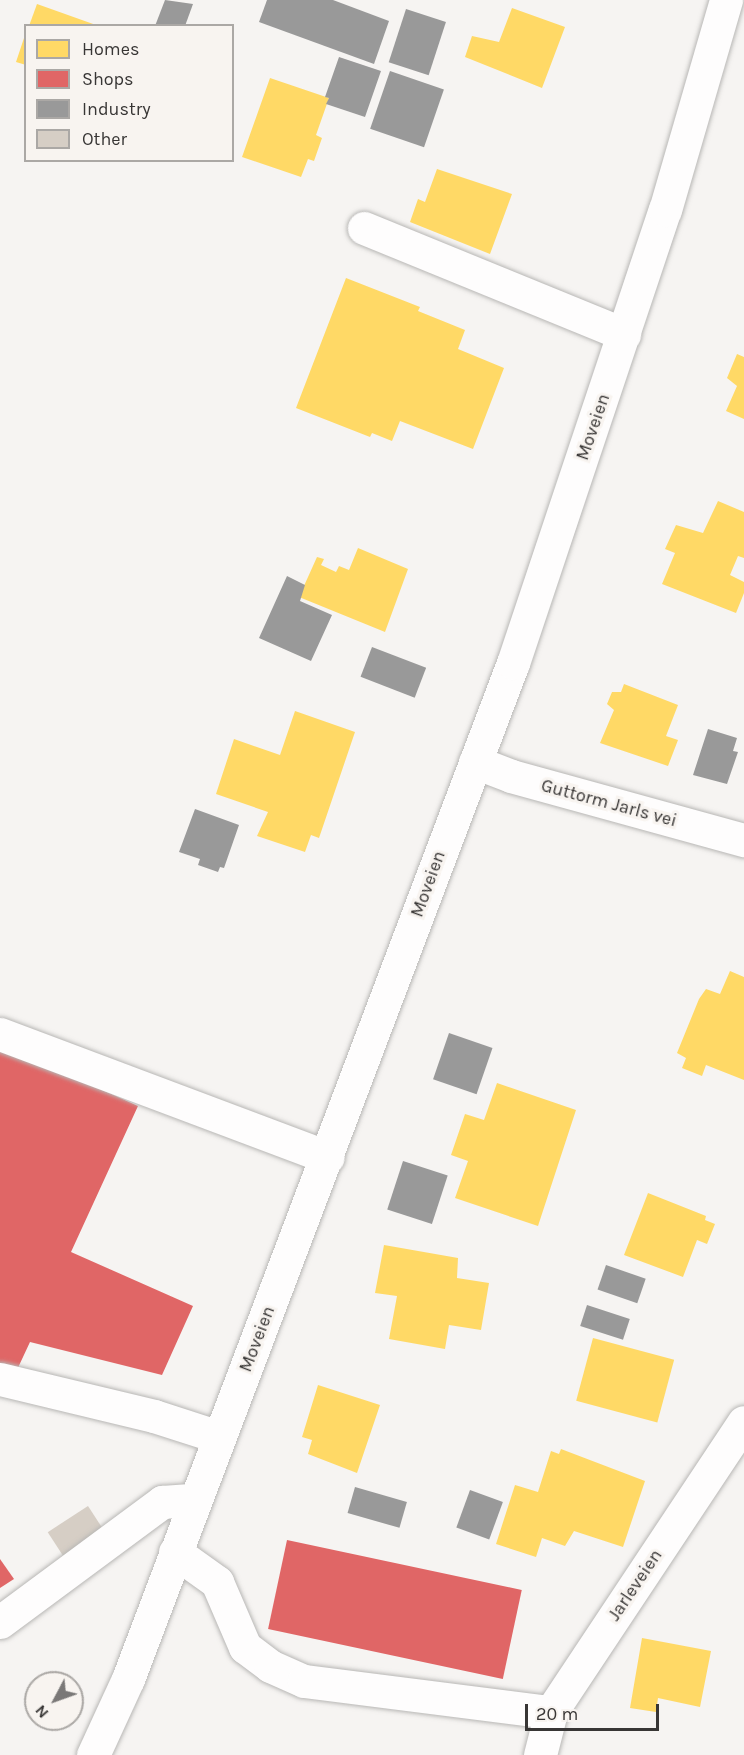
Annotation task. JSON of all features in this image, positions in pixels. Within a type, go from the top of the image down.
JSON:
[{"type":"street","name":"Moveien","points":[[93,1755],[128,1679],[194,1500],[328,1157],[513,663],[665,210],[726,0]]},
{"type":"street","points":[[364,228],[624,334]]},
{"type":"street","name":"Guttorm Jarls vei","points":[[475,762],[512,776],[744,840]]},
{"type":"street","points":[[0,1034],[328,1157]]},
{"type":"street","points":[[0,1379],[154,1416],[219,1437]]},
{"type":"street","name":"Jarleveien","points":[[540,1755],[551,1712],[744,1422]]},
{"type":"street","points":[[0,1622],[162,1503],[194,1500]]},
{"type":"street","points":[[175,1552],[217,1581],[245,1647],[279,1670],[304,1681],[551,1712]]},
{"type":"building: Homes","points":[[37,4],[93,24],[30,24]]},
{"type":"building: Homes","points":[[512,8],[565,27],[542,88],[465,57],[472,36],[499,42]]},
{"type":"building: Homes","points":[[24,38],[24,64],[16,62]]},
{"type":"building: Homes","points":[[270,78],[329,98],[316,135],[322,138],[314,161],[308,159],[301,177],[242,157]]},
{"type":"building: Homes","points":[[437,169],[512,194],[490,254],[410,222],[418,199],[425,202]]},
{"type":"building: Homes","points":[[346,278],[420,307],[418,311],[465,330],[458,349],[504,368],[473,449],[400,421],[392,441],[372,433],[370,437],[296,408]]},
{"type":"building: Homes","points":[[737,354],[744,357],[744,419],[726,411],[737,386],[727,378]]},
{"type":"building: Homes","points":[[718,501],[744,512],[744,558],[738,556],[730,575],[744,582],[744,593],[736,613],[662,584],[675,553],[665,549],[676,525],[703,533]]},
{"type":"building: Homes","points":[[358,548],[408,569],[385,632],[299,597],[317,557],[324,559],[321,565],[336,572],[339,566],[349,570]]},
{"type":"building: Homes","points":[[624,684],[678,705],[666,736],[678,740],[668,766],[600,743],[614,710],[607,704],[612,692],[621,692]]},
{"type":"building: Homes","points":[[295,711],[355,732],[319,838],[311,835],[305,852],[257,836],[268,812],[216,794],[234,739],[280,755]]},
{"type":"building: Homes","points":[[730,971],[744,977],[744,1080],[706,1065],[702,1076],[682,1068],[686,1058],[677,1053],[699,999],[706,989],[720,994]]},
{"type":"building: Homes","points":[[497,1083],[576,1110],[538,1226],[455,1198],[468,1161],[451,1155],[465,1114],[484,1120]]},
{"type":"building: Homes","points":[[648,1193],[706,1216],[705,1220],[715,1224],[707,1244],[697,1240],[683,1277],[624,1255]]},
{"type":"building: Homes","points":[[384,1245],[458,1258],[457,1278],[489,1283],[481,1330],[449,1325],[445,1349],[389,1339],[397,1296],[375,1293]]},
{"type":"building: Homes","points":[[593,1338],[674,1360],[657,1423],[576,1401]]},
{"type":"building: Homes","points":[[318,1385],[380,1405],[357,1473],[308,1454],[312,1440],[302,1437]]},
{"type":"building: Homes","points":[[561,1449],[645,1481],[623,1547],[574,1531],[565,1546],[542,1538],[536,1557],[496,1544],[515,1485],[538,1492],[551,1451],[559,1454]]},
{"type":"building: Homes","points":[[642,1638],[711,1651],[700,1707],[658,1698],[656,1712],[630,1708]]},
{"type":"building: Shops","points":[[0,1044],[138,1106],[71,1252],[193,1306],[162,1375],[30,1342],[16,1372],[0,1365]]},
{"type":"building: Shops","points":[[287,1540],[522,1590],[503,1679],[268,1629]]},
{"type":"building: Shops","points":[[0,1559],[14,1579],[0,1588]]},
{"type":"building: Industry","points":[[165,0],[193,4],[186,24],[156,24]]},
{"type":"building: Industry","points":[[267,0],[333,0],[389,21],[374,64],[259,22]]},
{"type":"building: Industry","points":[[406,9],[446,22],[429,75],[389,62]]},
{"type":"building: Industry","points":[[339,57],[381,71],[365,117],[326,104],[329,98],[325,97]]},
{"type":"building: Industry","points":[[390,71],[444,90],[424,147],[370,129]]},
{"type":"building: Industry","points":[[287,576],[305,585],[300,601],[332,615],[311,661],[259,638]]},
{"type":"building: Industry","points":[[372,647],[426,668],[415,698],[361,677]]},
{"type":"building: Industry","points":[[708,729],[737,738],[733,751],[738,752],[727,784],[693,775]]},
{"type":"building: Industry","points":[[195,809],[239,825],[224,868],[220,867],[218,872],[198,865],[200,859],[179,852]]},
{"type":"building: Industry","points":[[449,1033],[492,1048],[477,1094],[433,1079]]},
{"type":"building: Industry","points":[[403,1161],[448,1176],[432,1224],[387,1210]]},
{"type":"building: Industry","points":[[606,1265],[646,1279],[637,1303],[598,1290]]},
{"type":"building: Industry","points":[[587,1305],[630,1319],[623,1340],[580,1326]]},
{"type":"building: Industry","points":[[355,1487],[407,1502],[399,1528],[348,1513]]},
{"type":"building: Industry","points":[[470,1490],[503,1502],[489,1540],[456,1528]]},
{"type":"building: Other","points":[[88,1506],[110,1540],[70,1566],[48,1532]]}]
